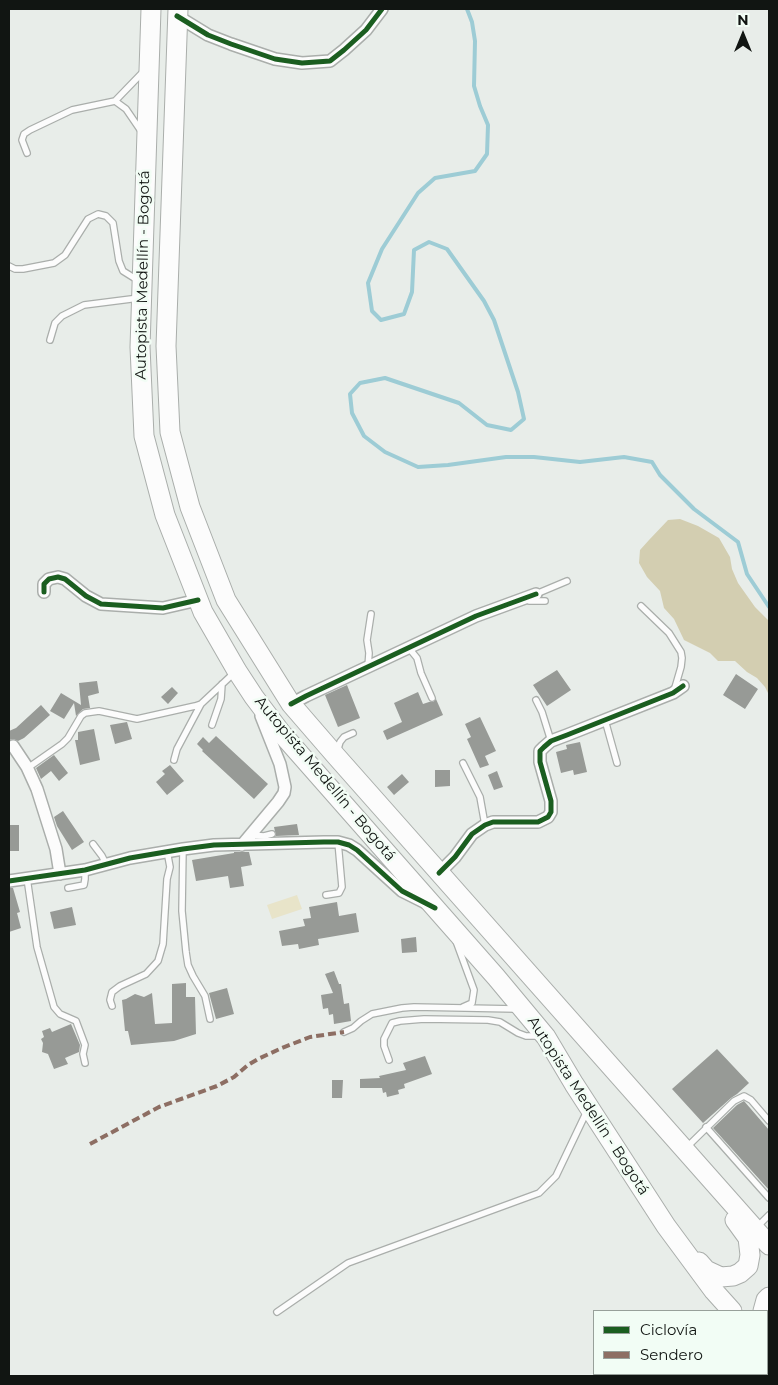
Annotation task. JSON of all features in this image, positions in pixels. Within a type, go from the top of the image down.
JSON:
[{"type":"highway","name":"Autopista Medellín - Bogotá","points":[[151,9],[140,347],[144,436],[164,515],[203,612],[237,671],[282,734],[436,908],[546,1037],[666,1226],[714,1291],[731,1310]]},
{"type":"highway","name":"Autopista Medellín - Bogotá","points":[[178,12],[166,346],[170,432],[190,507],[226,600],[291,704],[769,1245]]},
{"type":"highway","points":[[666,1226],[706,1270],[721,1277],[733,1276],[748,1266],[750,1255],[748,1238],[725,1208],[703,1170]]},
{"type":"highway","points":[[763,1310],[766,1300],[769,1297]]},
{"type":"street","points":[[178,12],[208,35],[275,58],[302,63],[330,61],[366,30],[382,9]]},
{"type":"street","points":[[44,592],[44,584],[49,579],[58,577],[65,579],[86,596],[101,604],[163,608],[198,600]]},
{"type":"street","points":[[291,704],[476,616],[524,598],[541,598]]},
{"type":"street","points":[[439,873],[456,857],[472,834],[485,825],[493,822],[538,822],[548,817],[551,812],[551,801],[539,756],[540,750],[551,741],[673,693],[683,686]]},
{"type":"street","points":[[246,840],[284,794],[285,787],[280,764],[254,697]]},
{"type":"street","points":[[14,746],[27,767],[37,789],[56,849],[60,874]]},
{"type":"street","points":[[9,881],[85,870],[130,858],[167,851],[246,840],[338,842],[349,845],[357,850],[402,891],[436,908]]},
{"type":"lane","points":[[28,153],[22,140],[24,134],[72,110],[115,100],[148,65]]},
{"type":"lane","points":[[115,100],[126,109],[146,138]]},
{"type":"lane","points":[[9,266],[15,269],[23,269],[54,263],[65,255],[88,219],[98,214],[106,216],[113,223],[119,260],[123,271],[137,281],[141,290],[84,305],[62,316],[55,323],[50,340]]},
{"type":"lane","points":[[541,598],[567,581]]},
{"type":"lane","points":[[641,606],[668,633],[681,652],[681,667],[673,693]]},
{"type":"lane","points":[[368,667],[369,653],[367,640],[371,614]]},
{"type":"lane","points":[[408,647],[417,658],[432,698]]},
{"type":"lane","points":[[174,760],[176,749],[201,704],[237,671]]},
{"type":"lane","points":[[212,726],[222,700],[222,684]]},
{"type":"lane","points":[[536,700],[542,712],[551,741]]},
{"type":"lane","points":[[27,767],[62,744],[68,738],[80,716],[85,713],[99,711],[137,719],[201,704]]},
{"type":"lane","points":[[605,720],[617,763]]},
{"type":"lane","points":[[336,756],[340,742],[344,737],[353,734]]},
{"type":"lane","points":[[463,763],[480,797],[485,825]]},
{"type":"lane","points":[[246,840],[272,834]]},
{"type":"lane","points":[[326,895],[339,894],[342,887],[338,842]]},
{"type":"lane","points":[[93,844],[106,864]]},
{"type":"lane","points":[[183,849],[182,911],[188,965],[205,996],[210,1019]]},
{"type":"lane","points":[[112,1006],[110,1000],[112,992],[120,986],[146,974],[158,962],[163,944],[167,879],[170,867],[167,851]]},
{"type":"lane","points":[[68,888],[84,885],[85,870]]},
{"type":"lane","points":[[27,878],[37,947],[54,1008],[60,1014],[76,1021],[85,1045],[83,1054],[85,1063]]},
{"type":"lane","points":[[451,927],[474,990],[472,1003],[461,1008]]},
{"type":"lane","points":[[344,1032],[354,1028],[372,1014],[387,1010],[414,1007],[524,1009]]},
{"type":"lane","points":[[389,1060],[384,1046],[384,1038],[392,1023],[400,1021],[424,1019],[488,1020],[500,1022],[526,1036],[546,1037]]},
{"type":"lane","points":[[684,1150],[734,1101],[744,1096],[769,1121]]},
{"type":"lane","points":[[277,1312],[348,1264],[539,1193],[556,1176],[589,1107]]},
{"type":"lane","points":[[706,1127],[769,1198]]},
{"type":"lane","points":[[755,1229],[769,1215]]},
{"type":"shaded area","points":[[680,519],[698,526],[719,538],[730,557],[732,569],[738,583],[755,607],[769,621],[769,695],[757,678],[735,661],[718,661],[710,653],[684,640],[674,619],[664,608],[660,591],[647,577],[639,563],[640,550],[649,540],[668,520]]},
{"type":"shaded area","points":[[297,895],[302,909],[272,919],[267,905]]},
{"type":"building","points":[[557,670],[571,690],[547,706],[533,685]]},
{"type":"building","points":[[736,674],[758,689],[745,709],[723,695]]},
{"type":"building","points":[[97,681],[99,693],[88,696],[90,708],[83,709],[76,716],[74,703],[64,719],[50,711],[61,693],[81,705],[79,683]]},
{"type":"building","points":[[347,685],[360,718],[338,727],[325,695]]},
{"type":"building","points":[[172,687],[178,693],[168,704],[161,697]]},
{"type":"building","points":[[418,692],[423,704],[433,702],[436,699],[443,715],[387,740],[383,731],[402,722],[394,703]]},
{"type":"building","points":[[41,705],[50,715],[24,738],[18,741],[9,740],[9,731],[16,728]]},
{"type":"building","points":[[480,717],[496,751],[485,756],[489,765],[480,768],[467,739],[471,737],[465,724]]},
{"type":"building","points":[[127,722],[132,739],[115,744],[110,725]]},
{"type":"building","points":[[94,729],[100,760],[80,765],[75,740],[78,740],[78,732]]},
{"type":"building","points":[[216,736],[268,784],[254,799],[202,751],[197,744],[203,737],[209,743]]},
{"type":"building","points":[[580,742],[587,772],[574,775],[573,770],[561,773],[556,752],[567,749],[566,745]]},
{"type":"building","points":[[54,755],[68,773],[59,781],[51,771],[41,779],[36,768]]},
{"type":"building","points":[[170,765],[184,781],[167,795],[156,782],[165,774],[162,771]]},
{"type":"building","points":[[435,770],[450,770],[450,786],[435,787]]},
{"type":"building","points":[[497,771],[503,787],[494,790],[488,775]]},
{"type":"building","points":[[402,774],[409,782],[394,795],[387,787]]},
{"type":"building","points":[[63,811],[84,842],[72,850],[57,826],[54,817]]},
{"type":"building","points":[[297,824],[299,835],[276,836],[274,827]]},
{"type":"building","points":[[9,825],[19,825],[19,851],[9,851]]},
{"type":"building","points":[[234,852],[249,852],[252,865],[241,867],[244,886],[230,888],[228,876],[196,881],[192,860]]},
{"type":"building","points":[[9,888],[13,888],[20,912],[17,913],[21,928],[9,932]]},
{"type":"building","points":[[337,902],[339,916],[356,913],[359,932],[318,939],[319,945],[299,949],[298,944],[282,946],[279,931],[305,926],[303,919],[311,918],[309,907]]},
{"type":"building","points":[[72,907],[76,925],[54,929],[50,912]]},
{"type":"building","points":[[416,937],[417,952],[402,953],[401,939]]},
{"type":"building","points":[[334,971],[339,984],[341,984],[344,1004],[349,1003],[351,1021],[334,1024],[333,1014],[329,1015],[328,1008],[323,1009],[321,995],[333,993],[325,974]]},
{"type":"building","points":[[186,983],[186,997],[195,997],[196,1034],[174,1041],[131,1045],[128,1031],[125,1031],[122,1000],[135,994],[144,997],[152,993],[155,1024],[172,1023],[172,984]]},
{"type":"building","points":[[227,988],[234,1014],[216,1019],[209,993]]},
{"type":"building","points":[[71,1024],[80,1045],[79,1052],[65,1058],[68,1064],[54,1069],[48,1054],[42,1052],[43,1043],[41,1039],[44,1037],[42,1031],[50,1028],[52,1032]]},
{"type":"building","points":[[717,1049],[749,1083],[703,1123],[672,1089]]},
{"type":"building","points":[[425,1056],[432,1074],[404,1084],[405,1088],[398,1090],[399,1094],[387,1097],[386,1092],[383,1093],[382,1088],[360,1088],[360,1079],[380,1078],[379,1076],[406,1070],[403,1063]]},
{"type":"building","points":[[332,1080],[343,1080],[342,1098],[332,1098]]},
{"type":"building","points":[[744,1101],[769,1130],[769,1190],[713,1128],[737,1105]]},
{"type":"waterway","points":[[467,9],[472,22],[475,41],[474,86],[488,125],[487,154],[475,171],[435,178],[418,193],[382,249],[368,283],[372,311],[381,320],[404,314],[412,292],[414,250],[429,242],[447,249],[484,301],[494,320],[518,392],[524,419],[511,430],[487,425],[459,403],[385,378],[360,383],[350,394],[352,413],[364,436],[385,452],[418,467],[506,457],[534,457],[580,462],[624,457],[652,462],[660,475],[694,509],[738,542],[747,574],[769,607]]},
{"type":"marked path","points":[[90,1144],[159,1107],[217,1086],[234,1077],[258,1059],[282,1048],[310,1037],[344,1032]]},
{"type":"cycle path","points":[[177,16],[208,35],[231,44],[275,59],[302,63],[330,61],[366,30],[382,9]]},
{"type":"cycle path","points":[[44,592],[44,584],[49,579],[58,577],[65,579],[86,596],[101,604],[163,608],[198,600]]},
{"type":"cycle path","points":[[291,704],[476,616],[536,594]]},
{"type":"cycle path","points":[[439,873],[455,857],[472,834],[485,825],[493,822],[538,822],[548,817],[551,812],[551,801],[540,762],[540,751],[551,741],[673,693],[683,686]]},
{"type":"cycle path","points":[[9,881],[85,870],[130,858],[214,845],[338,842],[349,845],[357,850],[402,891],[435,908]]}]
